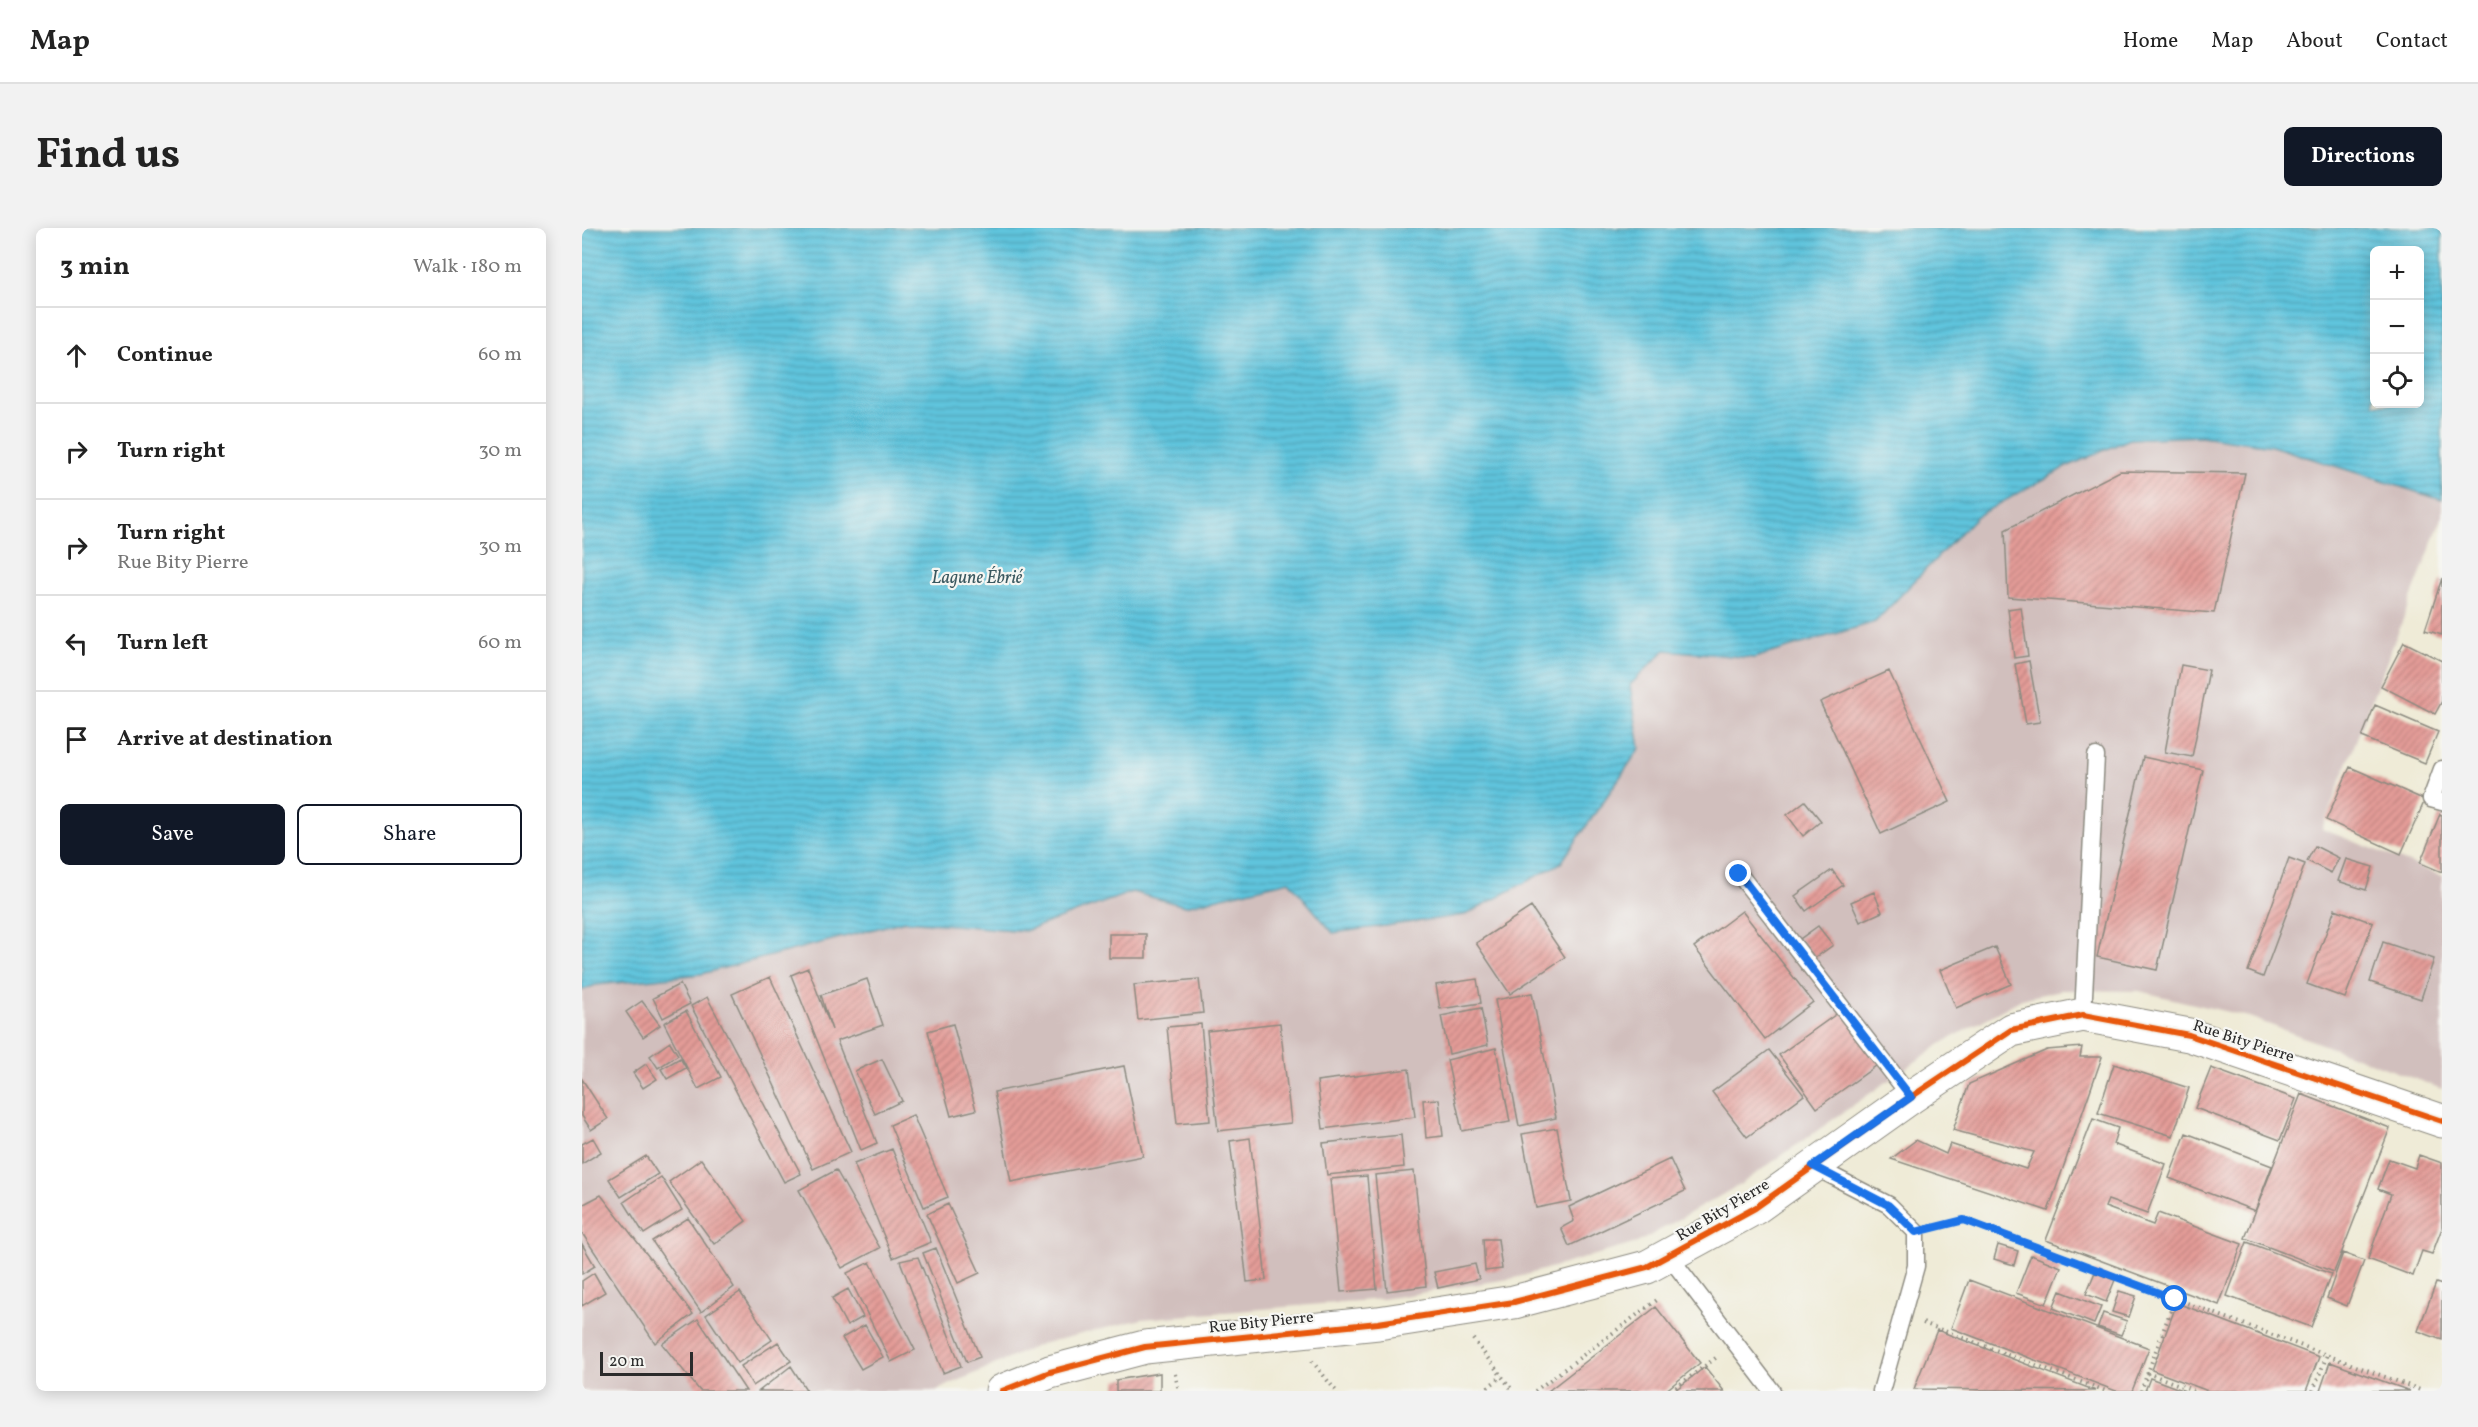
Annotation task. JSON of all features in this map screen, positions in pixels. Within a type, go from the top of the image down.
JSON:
[{"type":"street","name":"Rue Bity Pierre","points":[[1002,1391],[1050,1372],[1145,1347],[1378,1323],[1452,1312],[1514,1302],[1647,1267],[1678,1267],[1813,1166],[2011,1030],[2084,1015],[2189,1035],[2442,1121]]},
{"type":"lane","points":[[2084,1015],[2096,756]]},
{"type":"lane","points":[[2442,769],[2431,799],[2442,802]]},
{"type":"lane","points":[[1739,874],[1911,1097]]},
{"type":"lane","points":[[1813,1166],[1888,1205],[1916,1232],[1916,1266],[1881,1391]]},
{"type":"lane","points":[[1678,1267],[1772,1391]]},
{"type":"path","points":[[1916,1232],[1964,1220],[2423,1391]]},
{"type":"path","points":[[1535,1391],[1678,1267]]},
{"type":"path","points":[[2140,1391],[2175,1299]]},
{"type":"path","points":[[1452,1312],[1513,1391]]},
{"type":"path","points":[[1903,1315],[2106,1391]]},
{"type":"path","points":[[1671,1391],[1736,1343]]},
{"type":"path","points":[[2313,1391],[2327,1355]]},
{"type":"path","points":[[2147,1373],[2196,1391]]},
{"type":"path","points":[[1483,1391],[1502,1376]]},
{"type":"shaded area","points":[[2201,436],[2272,446],[2442,500],[2442,518],[2322,829],[2442,876],[2442,1089],[2249,1017],[2139,991],[2061,990],[2022,999],[1942,1043],[1741,1184],[1637,1243],[1515,1278],[1382,1299],[1142,1319],[1041,1344],[935,1391],[582,1391],[582,990],[596,985],[701,974],[905,921],[1025,931],[1132,892],[1185,906],[1289,881],[1464,915],[1561,863],[1640,748],[1630,685],[1665,650],[1754,658],[1875,622],[1977,516],[2066,467],[2130,439]]},
{"type":"water","name":"Lagune Ébrié","points":[[582,228],[2442,228],[2442,500],[2272,446],[2201,436],[2130,439],[2066,467],[1977,516],[1875,622],[1754,658],[1665,650],[1630,685],[1640,748],[1561,863],[1465,915],[1333,933],[1289,881],[1185,906],[1132,892],[1025,931],[905,921],[701,974],[596,985],[582,990]]},
{"type":"building","points":[[2120,471],[2245,473],[2214,613],[2008,597],[2005,530]]},
{"type":"building","points":[[2442,578],[2442,635],[2425,630]]},
{"type":"building","points":[[2021,607],[2028,656],[2014,658],[2008,609]]},
{"type":"building","points":[[2404,642],[2442,661],[2442,701],[2435,714],[2381,686]]},
{"type":"building","points":[[2029,661],[2040,722],[2026,724],[2015,664]]},
{"type":"building","points":[[2181,665],[2209,670],[2192,757],[2165,752]]},
{"type":"building","points":[[1889,671],[1950,802],[1881,834],[1820,702]]},
{"type":"building","points":[[2375,705],[2438,732],[2425,763],[2362,737]]},
{"type":"building","points":[[2143,757],[2203,770],[2157,970],[2097,957]]},
{"type":"building","points":[[2350,767],[2425,800],[2401,854],[2326,820]]},
{"type":"building","points":[[1805,801],[1821,821],[1803,836],[1787,815]]},
{"type":"building","points":[[2440,814],[2442,815],[2442,872],[2420,863]]},
{"type":"building","points":[[2315,846],[2339,858],[2331,873],[2307,861]]},
{"type":"building","points":[[2289,858],[2305,864],[2263,977],[2248,971]]},
{"type":"building","points":[[2346,859],[2373,867],[2366,890],[2338,881]]},
{"type":"building","points":[[1832,870],[1843,885],[1806,911],[1795,896]]},
{"type":"building","points":[[1874,892],[1882,912],[1860,922],[1851,902]]},
{"type":"building","points":[[1531,907],[1565,957],[1510,994],[1476,943]]},
{"type":"building","points":[[2335,909],[2373,923],[2345,998],[2307,984]]},
{"type":"building","points":[[1742,911],[1813,1002],[1765,1039],[1694,947]]},
{"type":"building","points":[[1818,926],[1833,945],[1815,958],[1800,939]]},
{"type":"building","points":[[1109,934],[1146,934],[1146,958],[1109,958]]},
{"type":"building","points":[[2383,942],[2434,959],[2421,999],[2370,982]]},
{"type":"building","points":[[1995,947],[2011,984],[1956,1008],[1940,970]]},
{"type":"building","points":[[808,968],[832,1030],[821,995],[867,979],[883,1025],[837,1041],[877,1143],[861,1150],[791,975]]},
{"type":"building","points":[[770,977],[851,1152],[813,1169],[732,994]]},
{"type":"building","points":[[1199,979],[1203,1013],[1138,1020],[1134,985]]},
{"type":"building","points":[[1477,979],[1481,1003],[1440,1009],[1436,985]]},
{"type":"building","points":[[680,984],[690,1004],[663,1018],[653,998]]},
{"type":"building","points":[[1532,993],[1556,1118],[1519,1126],[1495,1000]]},
{"type":"building","points":[[707,997],[801,1174],[784,1182],[691,1006]]},
{"type":"building","points":[[642,1001],[660,1025],[643,1037],[626,1012]]},
{"type":"building","points":[[1481,1008],[1488,1045],[1449,1054],[1441,1016]]},
{"type":"building","points":[[1842,1010],[1880,1063],[1817,1108],[1779,1055]]},
{"type":"building","points":[[686,1011],[721,1077],[698,1089],[664,1023]]},
{"type":"building","points":[[1280,1023],[1291,1123],[1218,1131],[1207,1031]]},
{"type":"building","points":[[953,1024],[976,1110],[951,1116],[928,1031]]},
{"type":"building","points":[[1201,1024],[1210,1121],[1177,1124],[1167,1027]]},
{"type":"building","points":[[670,1042],[678,1055],[658,1068],[650,1056]]},
{"type":"building","points":[[2082,1047],[2080,1057],[2102,1057],[2048,1211],[1891,1159],[1916,1140],[1946,1154],[1950,1144],[2026,1169],[2034,1152],[1953,1130],[1969,1084],[2047,1050]]},
{"type":"building","points":[[1496,1048],[1510,1122],[1462,1131],[1447,1060]]},
{"type":"building","points":[[1769,1050],[1804,1095],[1747,1137],[1712,1092]]},
{"type":"building","points":[[680,1058],[686,1068],[667,1079],[661,1069]]},
{"type":"building","points":[[882,1059],[902,1101],[875,1114],[855,1071]]},
{"type":"building","points":[[646,1064],[657,1079],[643,1088],[633,1073]]},
{"type":"building","points":[[2114,1064],[2189,1088],[2173,1136],[2098,1113]]},
{"type":"building","points":[[1124,1066],[1143,1156],[1011,1182],[994,1092]]},
{"type":"building","points":[[2211,1068],[2296,1099],[2280,1140],[2195,1108]]},
{"type":"building","points":[[1409,1069],[1415,1117],[1323,1129],[1317,1081]]},
{"type":"building","points":[[582,1079],[608,1119],[591,1130],[582,1116]]},
{"type":"building","points":[[2301,1094],[2390,1128],[2334,1272],[2245,1238]]},
{"type":"building","points":[[1439,1099],[1443,1136],[1426,1138],[1423,1100]]},
{"type":"building","points":[[913,1115],[948,1197],[924,1207],[890,1125]]},
{"type":"building","points":[[2093,1119],[2118,1128],[2113,1144],[2166,1164],[2147,1214],[2108,1200],[2105,1207],[2153,1225],[2158,1213],[2242,1244],[2219,1305],[2046,1240]]},
{"type":"building","points":[[1557,1128],[1571,1201],[1536,1208],[1522,1134]]},
{"type":"building","points":[[2186,1133],[2272,1166],[2255,1211],[2169,1178]]},
{"type":"building","points":[[1401,1135],[1404,1167],[1327,1175],[1323,1143]]},
{"type":"building","points":[[593,1138],[601,1152],[582,1164],[582,1144]]},
{"type":"building","points":[[1250,1138],[1266,1280],[1247,1282],[1230,1141]]},
{"type":"building","points":[[892,1149],[931,1242],[893,1258],[854,1164]]},
{"type":"building","points":[[2419,1155],[2442,1163],[2442,1228],[2432,1254],[2422,1251],[2413,1276],[2368,1259],[2391,1194],[2378,1189],[2389,1159],[2415,1168]]},
{"type":"building","points":[[646,1156],[658,1174],[621,1197],[609,1179]]},
{"type":"building","points":[[701,1159],[746,1221],[714,1244],[669,1182]]},
{"type":"building","points":[[1670,1159],[1685,1191],[1569,1246],[1561,1228],[1574,1221],[1569,1207]]},
{"type":"building","points":[[836,1170],[880,1248],[842,1268],[799,1190]]},
{"type":"building","points":[[1414,1171],[1426,1286],[1387,1291],[1375,1175]]},
{"type":"building","points":[[1367,1176],[1377,1289],[1341,1292],[1330,1179]]},
{"type":"building","points":[[661,1177],[682,1210],[644,1234],[624,1202]]},
{"type":"building","points":[[601,1195],[693,1314],[655,1343],[582,1233],[582,1205]]},
{"type":"building","points":[[948,1204],[980,1273],[958,1283],[927,1214]]},
{"type":"building","points":[[688,1218],[734,1287],[701,1312],[652,1241]]},
{"type":"building","points":[[1483,1239],[1498,1239],[1502,1269],[1485,1271]]},
{"type":"building","points":[[2247,1242],[2331,1274],[2311,1327],[2227,1296]]},
{"type":"building","points":[[582,1244],[595,1266],[582,1274]]},
{"type":"building","points":[[1998,1245],[2018,1251],[2014,1265],[1994,1259]]},
{"type":"building","points":[[936,1248],[980,1357],[967,1362],[923,1253]]},
{"type":"building","points":[[2343,1253],[2364,1261],[2347,1306],[2327,1298]]},
{"type":"building","points":[[2031,1255],[2061,1267],[2046,1304],[2016,1293]]},
{"type":"building","points":[[918,1257],[961,1366],[943,1373],[900,1261]]},
{"type":"building","points":[[870,1262],[915,1350],[891,1362],[847,1273]]},
{"type":"building","points":[[1475,1264],[1479,1279],[1438,1288],[1434,1272]]},
{"type":"building","points":[[2095,1272],[2115,1280],[2106,1302],[2086,1294]]},
{"type":"building","points":[[594,1273],[605,1292],[582,1306],[582,1281]]},
{"type":"building","points":[[1969,1280],[2149,1348],[2132,1391],[2116,1391],[1951,1328]]},
{"type":"building","points":[[2436,1283],[2442,1285],[2442,1340],[2418,1331]]},
{"type":"building","points":[[848,1289],[863,1317],[847,1326],[832,1298]]},
{"type":"building","points":[[2060,1291],[2101,1307],[2094,1324],[2053,1308]]},
{"type":"building","points":[[2119,1291],[2136,1296],[2129,1317],[2112,1312]]},
{"type":"building","points":[[740,1292],[772,1340],[738,1363],[706,1315]]},
{"type":"building","points":[[2177,1303],[2319,1357],[2306,1391],[2208,1391],[2152,1370]]},
{"type":"building","points":[[1656,1307],[1700,1363],[1665,1391],[1548,1391]]},
{"type":"building","points":[[2103,1313],[2127,1321],[2121,1335],[2098,1327]]},
{"type":"building","points":[[698,1319],[746,1391],[700,1391],[662,1344]]},
{"type":"building","points":[[865,1325],[883,1357],[861,1369],[842,1338]]},
{"type":"building","points":[[1937,1330],[2096,1391],[1914,1389]]},
{"type":"building","points":[[778,1342],[791,1361],[753,1386],[741,1366]]},
{"type":"building","points":[[2330,1362],[2410,1391],[2320,1391]]},
{"type":"building","points":[[791,1366],[807,1391],[759,1391]]},
{"type":"building","points":[[1705,1367],[1724,1391],[1674,1391]]},
{"type":"building","points":[[1160,1373],[1160,1391],[1116,1391],[1116,1380]]},
{"type":"building","points":[[2150,1378],[2185,1391],[2145,1391]]},
{"type":"cycle path","points":[[1002,1391],[1050,1372],[1145,1347],[1378,1323],[1514,1302],[1647,1267],[1755,1208],[1911,1097],[2011,1030],[2083,1015],[2189,1035],[2442,1121]]},
{"type":"route","points":[[1739,874],[1911,1097],[1813,1166],[1888,1205],[1916,1232],[1964,1220],[2175,1299]]}]
